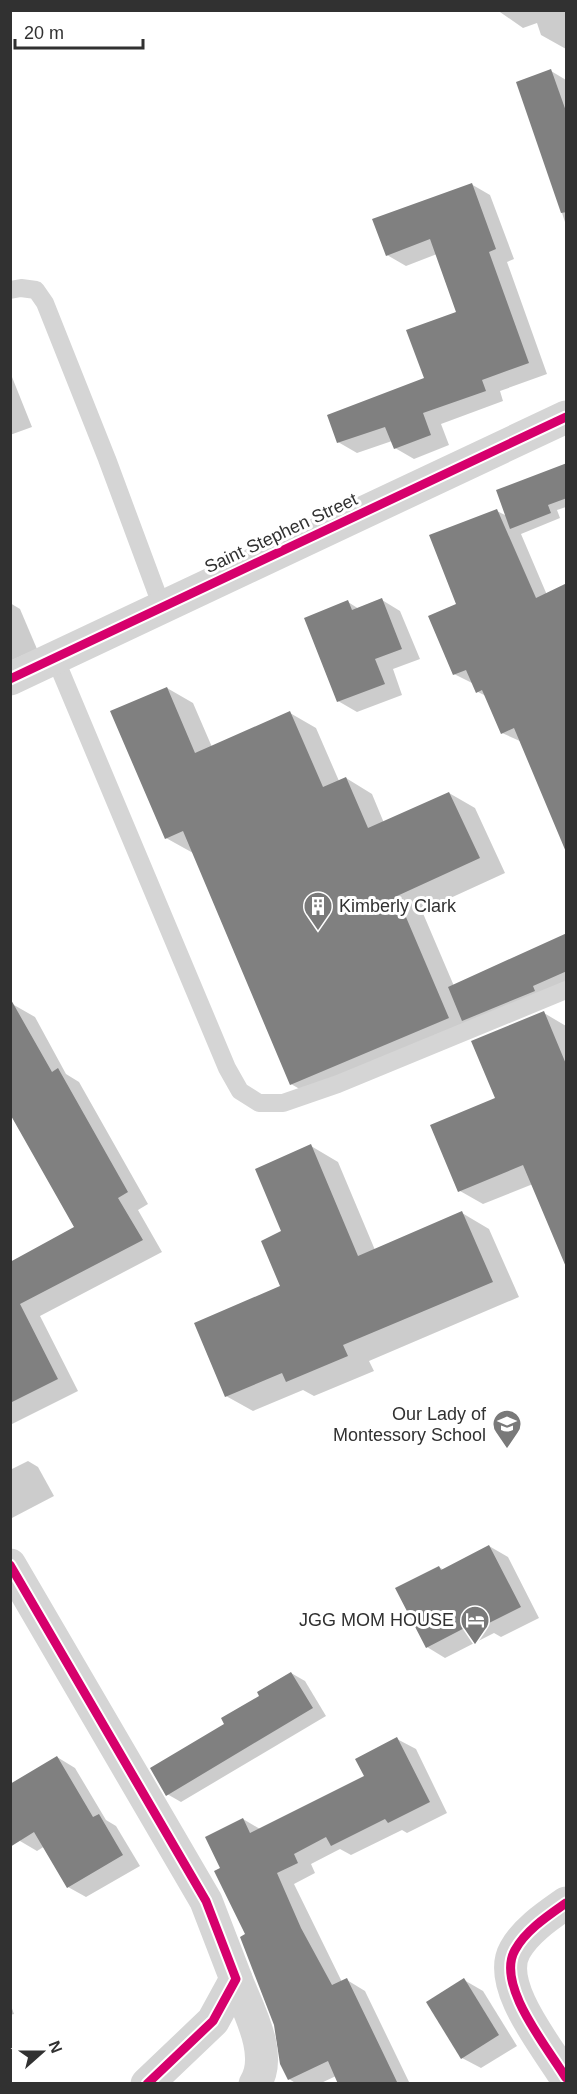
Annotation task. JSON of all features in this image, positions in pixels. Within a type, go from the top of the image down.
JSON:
[{"type":"street","name":"Saint Stephen Street","points":[[10,679],[567,417]]},
{"type":"street","points":[[10,1565],[206,1901],[262,2052],[260,2076],[255,2084]]},
{"type":"street","points":[[567,1903],[528,1934],[515,1949],[509,1965],[513,1985],[523,2009],[567,2078]]},
{"type":"street","points":[[147,2084],[213,2020],[236,1979]]},
{"type":"lane","points":[[10,290],[21,288],[36,290],[45,303],[108,459],[162,607]]},
{"type":"lane","points":[[55,658],[227,1068],[240,1091],[259,1103],[283,1103],[338,1084],[567,990]]},
{"type":"building","points":[[551,69],[567,114],[567,212],[561,213],[516,82]]},
{"type":"building","points":[[472,183],[496,249],[489,252],[529,363],[482,380],[486,391],[423,413],[431,435],[394,449],[385,427],[337,443],[327,415],[424,378],[406,330],[456,312],[430,239],[386,256],[372,219]]},
{"type":"building","points":[[567,463],[567,498],[548,505],[551,513],[510,529],[496,490]]},
{"type":"building","points":[[497,509],[536,598],[567,583],[566,852],[514,728],[501,734],[482,690],[476,693],[466,670],[453,675],[428,616],[456,604],[429,535]]},
{"type":"building","points":[[382,598],[402,649],[375,659],[385,684],[337,702],[304,618],[348,600],[352,610]]},
{"type":"building","name":"Kimberly Clark","points":[[167,687],[195,753],[290,711],[323,787],[346,777],[368,828],[449,792],[480,858],[397,896],[449,1018],[290,1085],[183,831],[165,839],[110,711]]},
{"type":"building","points":[[567,933],[567,971],[533,986],[535,991],[462,1021],[448,987]]},
{"type":"building","points":[[10,998],[52,1072],[58,1068],[128,1192],[118,1198],[143,1240],[20,1304],[58,1379],[10,1403],[10,1262],[74,1227],[10,1114]]},
{"type":"building","points":[[544,1011],[566,1064],[566,1267],[523,1165],[458,1192],[430,1125],[495,1098],[471,1041]]},
{"type":"building","points":[[311,1144],[358,1256],[462,1211],[493,1282],[343,1345],[348,1356],[286,1382],[282,1373],[225,1397],[194,1323],[280,1286],[261,1241],[281,1231],[255,1169]]},
{"type":"building","points":[[489,1545],[521,1607],[481,1627],[478,1621],[426,1648],[395,1588],[439,1566],[441,1570]]},
{"type":"building","points":[[291,1672],[313,1708],[166,1796],[150,1768],[224,1724],[221,1718],[259,1696],[257,1692]]},
{"type":"building","points":[[397,1737],[430,1802],[388,1823],[385,1819],[331,1846],[326,1837],[294,1854],[298,1863],[277,1873],[301,1928],[332,1985],[347,1978],[398,2084],[338,2084],[328,2061],[288,2080],[280,2064],[274,2025],[240,1937],[245,1934],[214,1871],[220,1868],[205,1837],[243,1818],[250,1833],[364,1776],[355,1759]]},
{"type":"building","points":[[57,1756],[93,1817],[99,1814],[123,1855],[67,1888],[34,1832],[10,1847],[10,1784]]},
{"type":"building","points":[[464,1978],[499,2035],[461,2059],[426,2002]]},
{"type":"cycle path","points":[[10,679],[566,417]]},
{"type":"cycle path","points":[[10,1565],[206,1901],[236,1979],[213,2021],[147,2084]]},
{"type":"cycle path","points":[[566,1903],[525,1936],[515,1950],[511,1964],[512,1981],[526,2016],[566,2078]]},
{"type":"place","name":"Kimberly Clark","points":[[318,932]]},
{"type":"place","name":"Our Lady of Montessory School","points":[[507,1450]]},
{"type":"place","name":"JGG MOM HOUSE","points":[[475,1646]]}]
